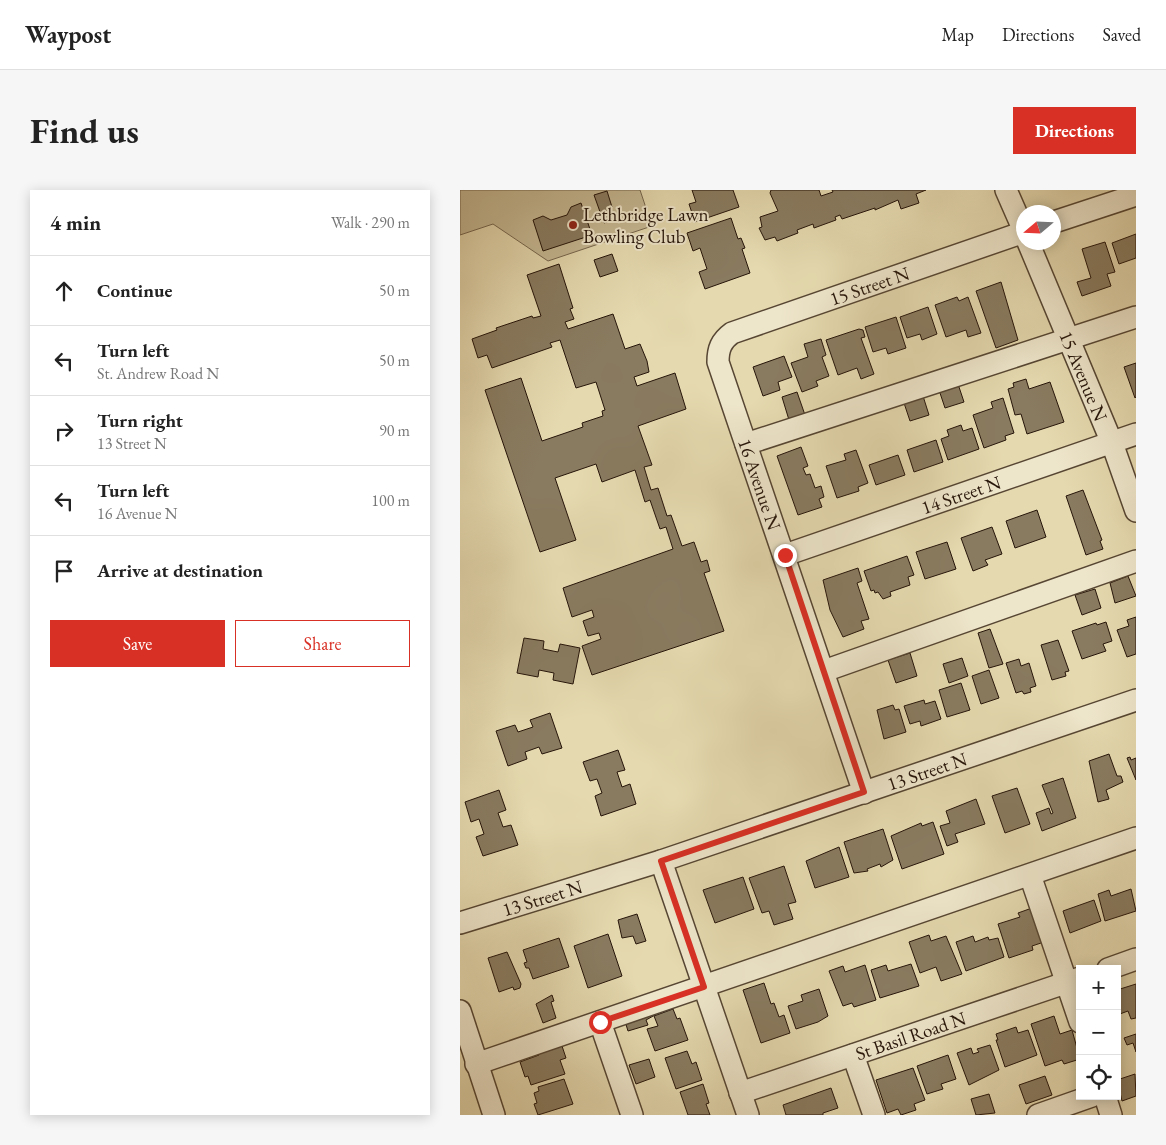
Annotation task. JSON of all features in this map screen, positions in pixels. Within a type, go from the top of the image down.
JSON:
[{"type":"street","points":[[1006,190],[1016,213]]},
{"type":"street","points":[[1061,220],[1136,195]]},
{"type":"street","name":"15 Street N","points":[[720,345],[732,333],[1016,234]]},
{"type":"street","name":"15 Avenue N","points":[[1031,250],[1112,442],[1136,511]]},
{"type":"street","points":[[746,444],[1136,317]]},
{"type":"street","name":"16 Avenue N","points":[[720,345],[718,362],[864,792]]},
{"type":"street","name":"14 Street N","points":[[785,555],[1136,434]]},
{"type":"street","points":[[824,670],[1136,561]]},
{"type":"street","name":"13 Street N","points":[[460,923],[661,861],[1136,700]]},
{"type":"street","points":[[469,1054],[600,1022],[1136,838]]},
{"type":"street","points":[[661,861],[748,1115]]},
{"type":"street","points":[[1030,875],[1073,980],[1078,1010]]},
{"type":"street","points":[[1119,965],[1136,959]]},
{"type":"street","name":"St Basil Road N","points":[[740,1093],[1073,980]]},
{"type":"street","points":[[460,1011],[469,1054],[494,1115]]},
{"type":"street","points":[[600,1022],[632,1115]]},
{"type":"street","points":[[853,1055],[874,1115]]},
{"type":"street","points":[[1038,1115],[1081,1100]]},
{"type":"street","points":[[1105,1100],[1111,1115]]},
{"type":"shaded area","name":"Lethbridge Lawn Bowling Club","points":[[460,190],[640,190],[652,226],[548,261],[493,224],[460,235]]},
{"type":"building","points":[[692,190],[733,190],[739,207],[695,222],[689,204],[696,202]]},
{"type":"building","points":[[771,190],[819,190],[821,196],[833,192],[832,190],[926,190],[916,194],[919,203],[901,209],[898,200],[875,210],[875,208],[842,219],[840,215],[835,217],[836,220],[814,228],[813,224],[797,230],[798,233],[777,241],[775,237],[765,240],[759,228],[762,227],[760,217],[778,211],[770,193]]},
{"type":"building","points":[[607,191],[612,207],[608,208],[612,220],[604,223],[594,195]]},
{"type":"building","points":[[581,203],[592,235],[543,251],[533,220],[543,216],[551,220],[567,215],[571,207]]},
{"type":"building","points":[[731,218],[738,239],[741,238],[745,248],[742,249],[750,273],[705,289],[699,272],[707,269],[700,248],[693,251],[687,233]]},
{"type":"building","points":[[1136,234],[1136,258],[1119,264],[1112,243]]},
{"type":"building","points":[[1105,242],[1115,272],[1107,274],[1111,286],[1082,296],[1077,282],[1091,278],[1082,249]]},
{"type":"building","points":[[612,254],[618,271],[600,277],[594,260]]},
{"type":"building","points":[[559,264],[573,308],[570,309],[574,319],[565,322],[568,329],[613,314],[625,349],[640,344],[647,361],[649,372],[634,377],[637,386],[675,373],[686,409],[638,426],[652,465],[644,467],[651,490],[658,488],[667,516],[671,515],[682,546],[694,542],[701,562],[707,560],[710,571],[704,573],[724,631],[592,675],[582,646],[601,639],[599,633],[588,636],[583,621],[594,617],[592,610],[572,617],[563,588],[673,549],[666,527],[660,529],[650,500],[645,502],[635,470],[602,482],[596,464],[555,478],[576,540],[540,552],[485,390],[521,378],[542,441],[583,427],[582,423],[603,416],[602,411],[605,410],[596,382],[576,388],[560,340],[550,343],[552,347],[492,368],[487,355],[478,358],[472,339],[497,330],[496,328],[532,316],[533,318],[541,316],[527,275]]},
{"type":"building","points":[[1001,282],[1018,340],[996,348],[976,291]]},
{"type":"building","points":[[957,297],[959,301],[968,297],[981,333],[968,337],[966,330],[946,337],[935,305]]},
{"type":"building","points":[[928,307],[937,334],[922,340],[920,334],[907,338],[900,317]]},
{"type":"building","points":[[896,317],[906,348],[888,354],[886,348],[873,352],[865,327]]},
{"type":"building","points":[[859,329],[863,330],[865,337],[861,338],[874,374],[861,379],[857,368],[838,375],[826,340]]},
{"type":"building","points":[[821,339],[826,355],[822,357],[829,376],[816,381],[818,386],[802,392],[791,363],[808,357],[804,344]]},
{"type":"building","points":[[784,356],[792,377],[778,382],[780,390],[763,396],[753,367]]},
{"type":"building","points":[[1136,363],[1136,397],[1135,398],[1124,367]]},
{"type":"building","points":[[1026,379],[1029,389],[1050,382],[1064,422],[1027,434],[1021,414],[1015,415],[1008,389],[1014,387],[1013,383]]},
{"type":"building","points":[[958,384],[964,402],[945,408],[939,390]]},
{"type":"building","points":[[797,392],[805,415],[789,420],[782,397]]},
{"type":"building","points":[[923,396],[929,415],[910,421],[904,403]]},
{"type":"building","points":[[1003,398],[1014,433],[1005,436],[1006,440],[984,448],[973,415],[993,408],[991,402]]},
{"type":"building","points":[[961,425],[963,431],[972,428],[979,449],[948,460],[941,439],[949,436],[947,430]]},
{"type":"building","points":[[936,440],[943,462],[914,472],[907,450]]},
{"type":"building","points":[[801,447],[808,466],[803,468],[806,475],[810,474],[815,488],[821,486],[824,497],[819,499],[822,507],[798,515],[777,456]]},
{"type":"building","points":[[856,450],[868,483],[858,487],[859,491],[837,498],[826,466],[846,460],[844,454]]},
{"type":"building","points":[[898,455],[905,475],[876,485],[869,465]]},
{"type":"building","points":[[1083,490],[1102,540],[1100,541],[1103,549],[1086,555],[1066,496]]},
{"type":"building","points":[[1037,510],[1046,537],[1015,548],[1006,521]]},
{"type":"building","points":[[992,527],[1002,554],[985,560],[988,565],[973,571],[961,538]]},
{"type":"building","points":[[947,542],[956,569],[925,579],[916,552]]},
{"type":"building","points":[[907,556],[914,575],[908,577],[910,585],[890,592],[891,596],[883,599],[878,592],[871,591],[864,571]]},
{"type":"building","points":[[858,568],[862,581],[857,583],[869,619],[861,621],[864,629],[843,637],[830,610],[823,580]]},
{"type":"building","points":[[1128,576],[1136,596],[1115,603],[1110,583]]},
{"type":"building","points":[[1095,589],[1101,608],[1082,615],[1075,595]]},
{"type":"building","points":[[1136,617],[1136,654],[1127,657],[1117,630],[1129,626],[1127,620]]},
{"type":"building","points":[[1106,622],[1112,641],[1103,644],[1106,651],[1082,659],[1072,631],[1096,623],[1097,625]]},
{"type":"building","points":[[990,629],[1003,664],[989,668],[978,633]]},
{"type":"building","points":[[524,638],[544,641],[543,649],[558,652],[560,644],[580,648],[573,684],[553,680],[554,673],[539,670],[538,677],[517,673]]},
{"type":"building","points":[[1058,640],[1069,671],[1065,672],[1066,676],[1052,680],[1041,645]]},
{"type":"building","points":[[910,653],[917,676],[896,683],[888,660]]},
{"type":"building","points":[[962,658],[968,676],[949,683],[943,664]]},
{"type":"building","points":[[1019,659],[1021,666],[1029,663],[1036,686],[1030,688],[1031,692],[1024,694],[1022,691],[1016,693],[1006,663]]},
{"type":"building","points":[[989,670],[999,698],[981,704],[972,676]]},
{"type":"building","points":[[961,683],[970,710],[947,717],[939,690]]},
{"type":"building","points":[[924,700],[925,704],[935,701],[941,719],[921,726],[920,721],[910,724],[904,706]]},
{"type":"building","points":[[893,705],[895,710],[899,709],[906,732],[884,739],[877,710]]},
{"type":"building","points":[[550,713],[562,748],[542,754],[539,747],[525,752],[527,759],[508,766],[496,731],[515,725],[518,732],[533,727],[530,720]]},
{"type":"building","points":[[618,750],[625,770],[617,772],[622,787],[630,784],[636,804],[601,816],[595,796],[602,793],[597,779],[590,781],[583,762]]},
{"type":"building","points":[[1109,754],[1117,776],[1121,776],[1123,782],[1106,790],[1109,799],[1098,802],[1089,761]]},
{"type":"building","points":[[1130,757],[1131,760],[1136,758],[1136,780],[1127,758]]},
{"type":"building","points":[[1063,778],[1076,818],[1042,831],[1036,813],[1049,808],[1051,814],[1053,813],[1042,785]]},
{"type":"building","points":[[1017,788],[1030,824],[1005,833],[992,796]]},
{"type":"building","points":[[499,790],[506,810],[498,813],[503,827],[511,825],[518,845],[483,856],[476,837],[484,834],[479,819],[471,822],[465,802]]},
{"type":"building","points":[[976,799],[985,824],[955,834],[958,842],[947,846],[940,826],[950,823],[946,811]]},
{"type":"building","points":[[933,822],[944,854],[902,869],[891,836],[921,823],[922,826]]},
{"type":"building","points":[[883,829],[893,860],[881,867],[880,864],[867,869],[868,871],[854,873],[844,842]]},
{"type":"building","points":[[839,847],[849,877],[815,888],[806,861]]},
{"type":"building","points":[[784,866],[796,902],[788,904],[793,919],[774,925],[769,911],[762,913],[749,878]]},
{"type":"building","points":[[743,877],[754,909],[715,923],[703,890]]},
{"type":"building","points":[[1131,889],[1136,911],[1105,921],[1098,894],[1109,890],[1111,896]]},
{"type":"building","points":[[1094,900],[1101,921],[1070,933],[1063,911]]},
{"type":"building","points":[[1032,908],[1044,942],[1032,946],[1033,950],[1009,958],[998,924],[1020,917],[1018,913]]},
{"type":"building","points":[[637,914],[646,941],[636,944],[633,936],[622,938],[618,920]]},
{"type":"building","points":[[608,934],[622,976],[588,988],[574,946]]},
{"type":"building","points":[[929,935],[931,941],[946,936],[962,974],[941,981],[936,967],[920,973],[909,942]]},
{"type":"building","points":[[973,936],[975,942],[988,937],[989,940],[998,938],[1004,957],[966,971],[956,942]]},
{"type":"building","points":[[559,938],[569,967],[533,979],[529,968],[526,968],[524,963],[527,962],[523,950]]},
{"type":"building","points":[[507,952],[521,984],[520,988],[514,990],[513,987],[499,992],[488,958]]},
{"type":"building","points":[[911,964],[919,986],[880,998],[871,970],[886,965],[888,971]]},
{"type":"building","points":[[865,965],[876,1000],[854,1007],[852,1003],[843,1006],[829,971],[843,966],[845,972]]},
{"type":"building","points":[[764,983],[771,1004],[774,1003],[779,1017],[784,1015],[790,1033],[761,1043],[743,990]]},
{"type":"building","points":[[1136,984],[1136,1018],[1131,1019],[1128,1011],[1121,1014],[1121,989]]},
{"type":"building","points":[[819,989],[828,1016],[818,1022],[796,1029],[788,1006],[803,1001],[801,995]]},
{"type":"building","points":[[552,995],[554,1001],[551,1002],[556,1018],[543,1023],[536,1004]]},
{"type":"building","points":[[653,1009],[655,1015],[646,1020],[648,1025],[628,1031],[624,1018]]},
{"type":"building","points":[[673,1009],[677,1019],[680,1018],[688,1040],[655,1051],[647,1029],[658,1026],[654,1016]]},
{"type":"building","points":[[1054,1016],[1060,1034],[1072,1030],[1076,1044],[1076,1060],[1064,1064],[1062,1060],[1045,1066],[1031,1024]]},
{"type":"building","points":[[1016,1027],[1018,1033],[1028,1030],[1037,1055],[1005,1067],[996,1040],[998,1040],[996,1034]]},
{"type":"building","points":[[1136,1034],[1136,1052],[1133,1043],[1127,1045],[1124,1038]]},
{"type":"building","points":[[990,1045],[999,1070],[969,1085],[957,1053],[971,1048],[973,1054],[979,1052],[977,1049]]},
{"type":"building","points":[[562,1046],[566,1058],[560,1060],[565,1074],[531,1085],[528,1076],[525,1077],[520,1062],[539,1055],[538,1053]]},
{"type":"building","points":[[687,1051],[692,1064],[696,1062],[702,1080],[676,1089],[665,1058]]},
{"type":"building","points":[[948,1055],[956,1079],[941,1084],[943,1089],[927,1094],[917,1066]]},
{"type":"building","points":[[649,1059],[655,1077],[636,1084],[629,1065]]},
{"type":"building","points":[[913,1068],[925,1100],[914,1104],[916,1110],[901,1115],[898,1109],[887,1113],[876,1080]]},
{"type":"building","points":[[1135,1074],[1136,1096],[1122,1101],[1121,1079]]},
{"type":"building","points":[[1045,1076],[1052,1095],[1026,1104],[1019,1085]]},
{"type":"building","points":[[564,1079],[573,1104],[538,1115],[534,1104],[537,1103],[534,1093],[539,1091],[538,1087]]},
{"type":"building","points":[[703,1084],[709,1103],[706,1104],[710,1115],[688,1115],[680,1092]]},
{"type":"building","points":[[831,1088],[838,1108],[823,1113],[823,1115],[786,1115],[783,1105]]},
{"type":"building","points":[[989,1094],[995,1113],[976,1115],[971,1099]]},
{"type":"place","name":"Lethbridge Lawn Bowling Club","points":[[573,225]]},
{"type":"route","points":[[600,1022],[704,987],[661,861],[864,792],[785,555]]}]
